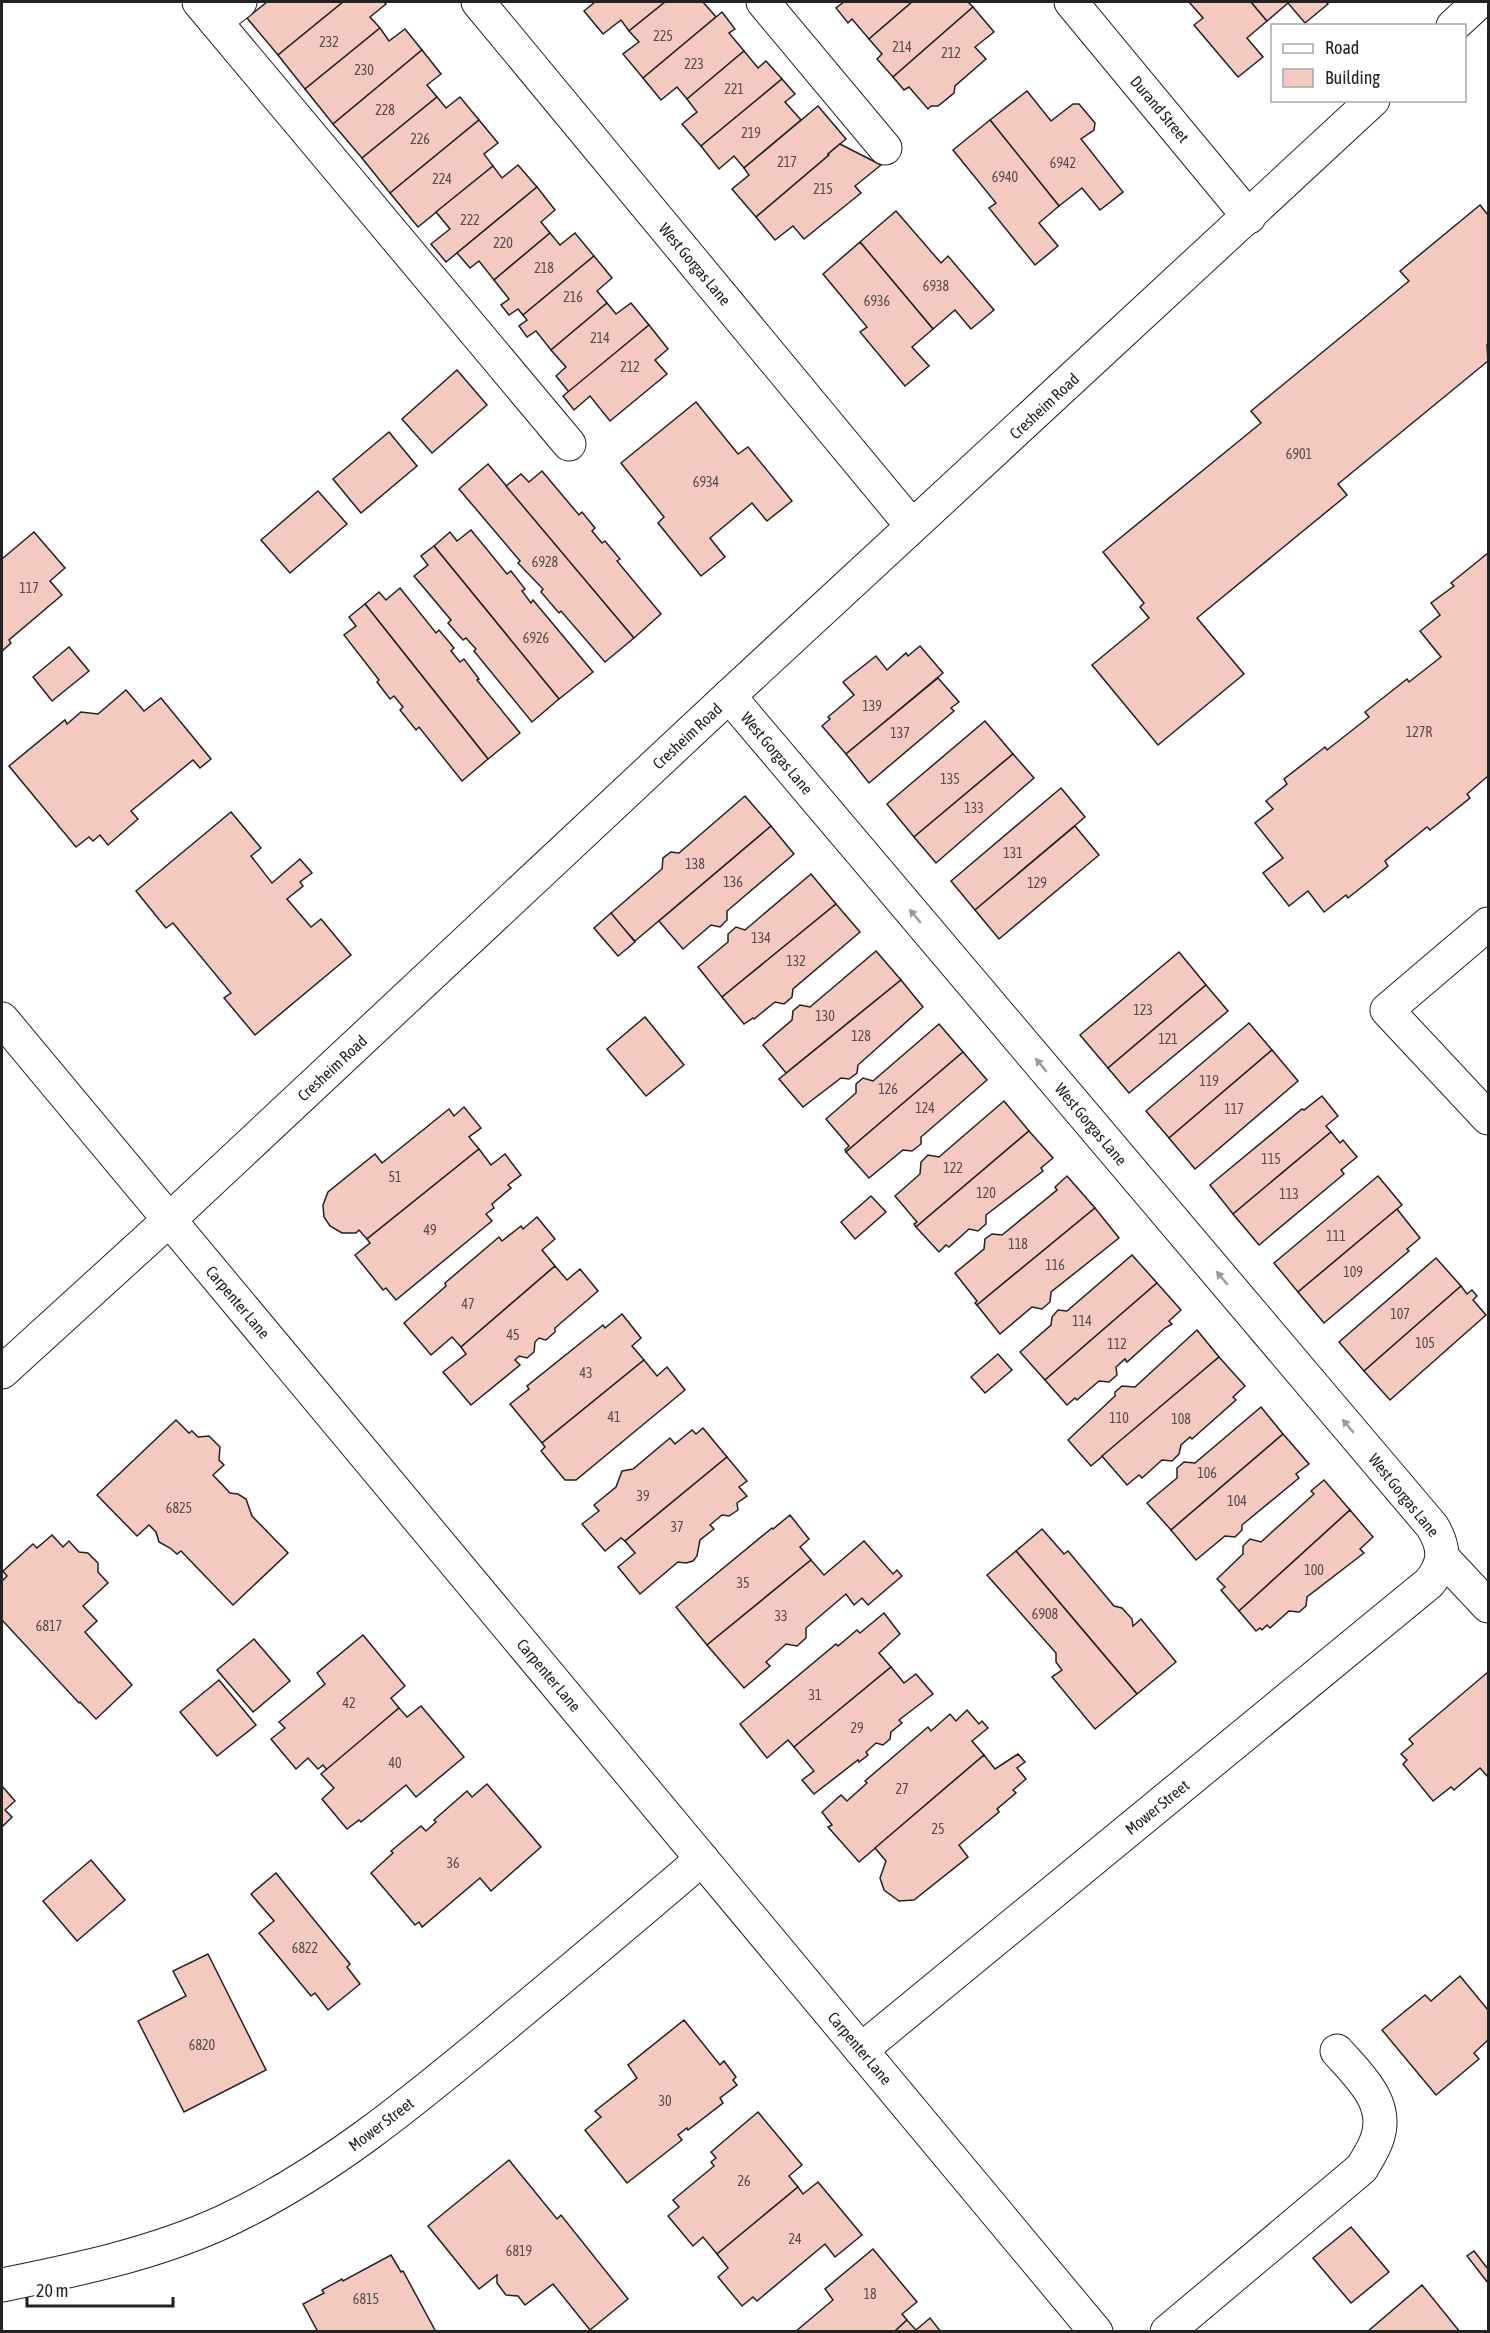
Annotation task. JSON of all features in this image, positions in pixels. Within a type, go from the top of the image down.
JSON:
[{"type":"street","name":"West Gorgas Lane","points":[[478,2],[912,526]]},
{"type":"street","points":[[763,2],[885,148]]},
{"type":"street","name":"Durand Street","points":[[1071,2],[1249,217]]},
{"type":"street","points":[[1455,24],[1479,2]]},
{"type":"street","points":[[218,8],[569,444]]},
{"type":"street","name":"Cresheim Road","points":[[2,1372],[169,1220],[729,696],[1371,102]]},
{"type":"street","name":"West Gorgas Lane","points":[[729,696],[1432,1526],[1441,1540],[1442,1557]]},
{"type":"street","points":[[1483,940],[1387,1010],[1488,1118]]},
{"type":"street","name":"Carpenter Lane","points":[[2,1019],[1096,2331]]},
{"type":"street","points":[[1442,1557],[1488,1606]]},
{"type":"street","name":"Mower Street","points":[[861,2050],[1429,1583],[1438,1572],[1442,1557]]},
{"type":"street","name":"Mower Street","points":[[2,2285],[105,2263],[171,2242],[222,2222],[325,2165],[376,2130],[431,2086],[702,1859]]},
{"type":"street","points":[[1167,2331],[1362,2168],[1378,2139],[1381,2115],[1373,2094],[1337,2051]]},
{"type":"building","points":[[267,2],[343,2],[278,55],[247,18]]},
{"type":"building","points":[[343,2],[384,2],[386,4],[370,17],[380,28],[305,89],[278,55]]},
{"type":"building","points":[[595,2],[665,2],[629,31],[621,20],[603,34],[584,11]]},
{"type":"building","points":[[665,2],[703,2],[716,17],[643,78],[623,54],[639,42],[629,31]]},
{"type":"building","points":[[844,2],[912,2],[869,39],[852,19],[848,23],[836,8]]},
{"type":"building","points":[[912,2],[968,2],[973,7],[893,77],[877,59],[882,54],[869,39]]},
{"type":"building","points":[[1189,2],[1251,2],[1267,21],[1247,38],[1263,57],[1238,77],[1194,25],[1203,18]]},
{"type":"building","points":[[1251,2],[1326,2],[1328,4],[1305,23],[1288,3],[1267,21]]},
{"type":"building","points":[[973,7],[994,32],[975,47],[986,59],[955,86],[954,93],[938,106],[931,106],[928,109],[909,87],[904,90],[893,77]]},
{"type":"building","points":[[722,12],[735,29],[729,33],[744,51],[687,99],[677,87],[661,100],[643,78]]},
{"type":"building","points":[[380,28],[389,41],[405,29],[422,50],[333,124],[305,89]]},
{"type":"building","points":[[422,50],[441,74],[427,85],[437,97],[362,158],[333,124]]},
{"type":"building","points":[[744,51],[758,68],[766,61],[782,79],[701,146],[682,124],[697,112],[687,99]]},
{"type":"building","points":[[782,79],[795,94],[785,102],[801,120],[744,168],[734,156],[719,169],[701,146]]},
{"type":"building","points":[[1027,91],[1051,121],[1073,104],[1079,104],[1095,123],[1094,130],[1081,139],[1123,192],[1100,210],[1082,188],[1059,206],[990,120]]},
{"type":"building","points":[[437,97],[446,108],[460,97],[479,120],[390,193],[362,158]]},
{"type":"building","points":[[818,106],[846,139],[756,217],[732,189],[749,175],[744,168]]},
{"type":"building","points":[[479,120],[498,143],[484,154],[493,166],[418,227],[390,193]]},
{"type":"building","points":[[990,120],[1059,206],[1039,223],[1058,246],[1035,265],[989,208],[996,203],[953,150]]},
{"type":"building","points":[[840,144],[881,165],[855,186],[861,193],[804,239],[793,226],[775,240],[756,217]]},
{"type":"building","points":[[518,165],[537,187],[446,262],[431,244],[450,229],[436,212],[493,166],[502,178]]},
{"type":"building","points":[[537,187],[555,210],[541,222],[550,233],[494,280],[479,261],[470,268],[457,253]]},
{"type":"building","points":[[1480,205],[1488,215],[1488,361],[1338,484],[1347,495],[1197,618],[1244,674],[1158,745],[1092,665],[1149,618],[1140,607],[1144,603],[1103,552],[1261,423],[1251,411],[1409,281],[1400,271]]},
{"type":"building","points":[[896,211],[941,263],[948,256],[994,310],[971,329],[955,310],[933,329],[860,242]]},
{"type":"building","points":[[550,233],[560,245],[575,233],[594,256],[523,315],[518,309],[509,315],[501,305],[509,299],[494,280]]},
{"type":"building","points":[[860,242],[933,329],[912,347],[929,366],[905,386],[860,332],[867,327],[823,274]]},
{"type":"building","points":[[594,256],[612,278],[597,291],[607,303],[551,350],[536,331],[527,337],[519,326],[527,320],[523,315]]},
{"type":"building","points":[[607,303],[616,314],[631,303],[649,325],[569,392],[556,376],[566,367],[551,350]]},
{"type":"building","points":[[649,325],[668,349],[655,360],[667,374],[610,421],[590,396],[574,410],[563,396]]},
{"type":"building","points":[[457,370],[487,405],[432,453],[402,419]]},
{"type":"building","points":[[696,402],[738,454],[748,447],[792,501],[767,521],[752,503],[710,538],[725,557],[701,576],[658,523],[664,517],[621,463]]},
{"type":"building","points":[[389,432],[417,466],[361,513],[333,479]]},
{"type":"building","points":[[488,464],[634,638],[605,662],[561,611],[559,613],[541,592],[543,589],[518,563],[520,561],[459,489]]},
{"type":"building","points":[[542,471],[579,515],[582,512],[595,528],[592,531],[602,543],[605,541],[620,559],[617,561],[661,614],[634,638],[506,486],[521,474],[529,482]]},
{"type":"building","points":[[318,491],[347,524],[290,573],[261,540]]},
{"type":"building","points":[[471,530],[507,574],[511,571],[525,589],[522,591],[531,603],[533,600],[593,672],[559,699],[434,546],[450,532],[457,541]]},
{"type":"building","points":[[34,532],[65,568],[50,581],[62,595],[9,640],[11,643],[2,651],[2,559]]},
{"type":"building","points":[[434,546],[559,699],[532,722],[474,651],[476,649],[466,638],[463,640],[448,623],[451,620],[414,576],[428,565],[421,556]]},
{"type":"building","points":[[1488,553],[1488,776],[1467,794],[1470,798],[1430,830],[1427,827],[1385,861],[1388,866],[1348,898],[1346,895],[1324,912],[1308,891],[1289,906],[1263,873],[1283,858],[1255,823],[1273,809],[1266,801],[1287,784],[1284,779],[1325,747],[1327,750],[1369,717],[1365,712],[1407,679],[1409,682],[1441,657],[1420,631],[1440,615],[1431,603],[1454,586],[1451,583]]},
{"type":"building","points":[[400,588],[436,633],[439,630],[454,648],[451,651],[460,662],[464,659],[479,679],[477,680],[520,733],[488,759],[365,604],[379,592],[386,600]]},
{"type":"building","points":[[365,604],[488,759],[462,781],[419,727],[416,730],[400,710],[403,707],[394,696],[390,699],[377,682],[379,680],[344,635],[356,626],[349,617]]},
{"type":"building","points":[[920,646],[943,673],[846,754],[822,726],[830,719],[828,717],[854,695],[843,682],[876,656],[887,670],[906,653],[908,656]]},
{"type":"building","points":[[69,647],[89,671],[52,701],[33,677]]},
{"type":"building","points":[[938,678],[959,702],[951,708],[954,711],[869,783],[846,754]]},
{"type":"building","points":[[126,690],[144,711],[161,698],[211,759],[200,768],[193,760],[131,811],[138,819],[108,845],[100,835],[93,841],[89,837],[76,847],[9,766],[65,720],[67,724],[81,712],[98,714]]},
{"type":"building","points":[[985,721],[1013,754],[914,837],[887,804]]},
{"type":"building","points":[[1013,754],[1034,778],[936,863],[914,837]]},
{"type":"building","points":[[1061,788],[1085,817],[975,910],[951,881]]},
{"type":"building","points":[[745,796],[771,826],[635,941],[610,914],[662,869],[663,858],[671,852],[679,853]]},
{"type":"building","points":[[231,812],[261,848],[251,856],[272,883],[300,859],[312,873],[300,882],[303,886],[287,899],[311,927],[321,919],[351,955],[255,1035],[224,998],[231,993],[173,923],[166,928],[136,891]]},
{"type":"building","points":[[771,826],[794,854],[727,911],[727,920],[720,927],[711,925],[683,949],[659,921]]},
{"type":"building","points":[[1075,826],[1099,855],[999,939],[975,910]]},
{"type":"building","points":[[811,874],[836,904],[722,997],[698,967],[728,942],[728,934],[736,927],[745,930]]},
{"type":"building","points":[[836,904],[860,932],[793,989],[792,997],[784,1004],[775,1002],[744,1024],[722,997]]},
{"type":"building","points":[[611,913],[635,942],[618,956],[594,928]]},
{"type":"building","points":[[876,951],[901,980],[786,1073],[763,1045],[792,1020],[793,1011],[800,1005],[810,1007]]},
{"type":"building","points":[[1179,952],[1206,985],[1108,1068],[1080,1035]]},
{"type":"building","points":[[901,980],[923,1007],[858,1065],[857,1073],[849,1079],[841,1078],[803,1107],[779,1079]]},
{"type":"building","points":[[1206,985],[1228,1011],[1129,1093],[1108,1068]]},
{"type":"building","points":[[645,1017],[684,1065],[646,1096],[607,1049]]},
{"type":"building","points":[[1249,1023],[1272,1050],[1169,1138],[1146,1111]]},
{"type":"building","points":[[939,1024],[963,1052],[846,1152],[849,1146],[826,1119],[856,1093],[856,1084],[863,1078],[873,1081]]},
{"type":"building","points":[[1272,1050],[1298,1081],[1195,1169],[1169,1138]]},
{"type":"building","points":[[963,1052],[987,1080],[921,1137],[921,1144],[912,1151],[903,1150],[869,1178],[846,1152]]},
{"type":"building","points":[[1322,1096],[1338,1116],[1326,1126],[1331,1132],[1233,1214],[1210,1185],[1302,1109],[1304,1110]]},
{"type":"building","points":[[1004,1101],[1029,1131],[916,1227],[914,1224],[917,1222],[895,1196],[920,1174],[921,1162],[928,1155],[939,1157]]},
{"type":"building","points":[[464,1107],[481,1128],[469,1137],[479,1149],[367,1239],[359,1230],[356,1233],[342,1233],[330,1226],[324,1217],[323,1205],[328,1192],[375,1154],[382,1163],[449,1109],[454,1116]]},
{"type":"building","points":[[1029,1131],[1053,1158],[1041,1168],[1043,1171],[986,1215],[986,1224],[978,1231],[969,1229],[949,1247],[946,1245],[939,1252],[916,1227]]},
{"type":"building","points":[[1331,1132],[1340,1143],[1343,1140],[1357,1157],[1341,1170],[1344,1174],[1259,1245],[1233,1214]]},
{"type":"building","points":[[479,1149],[491,1165],[505,1154],[521,1175],[508,1185],[511,1188],[492,1204],[494,1208],[486,1214],[492,1221],[396,1300],[386,1288],[383,1290],[355,1255],[370,1243],[367,1239]]},
{"type":"building","points":[[1067,1176],[1095,1208],[977,1305],[975,1303],[977,1301],[955,1273],[984,1249],[985,1239],[992,1234],[1002,1235],[1057,1190],[1055,1187]]},
{"type":"building","points":[[1378,1176],[1402,1205],[1298,1292],[1274,1263]]},
{"type":"building","points":[[871,1196],[886,1212],[855,1239],[841,1222]]},
{"type":"building","points":[[1095,1208],[1119,1238],[1051,1292],[1050,1302],[1042,1309],[1032,1307],[1000,1334],[977,1305]]},
{"type":"building","points":[[1397,1209],[1420,1238],[1407,1249],[1409,1251],[1324,1323],[1298,1292]]},
{"type":"building","points":[[537,1217],[555,1239],[542,1250],[555,1266],[461,1347],[452,1337],[431,1355],[404,1323],[446,1286],[445,1283],[499,1237],[502,1241],[521,1226],[523,1229]]},
{"type":"building","points":[[1132,1255],[1157,1283],[1045,1380],[1020,1352],[1051,1325],[1052,1317],[1058,1310],[1067,1311]]},
{"type":"building","points":[[1436,1258],[1461,1286],[1364,1371],[1339,1342]]},
{"type":"building","points":[[555,1266],[567,1280],[580,1269],[598,1291],[555,1328],[555,1332],[546,1340],[539,1338],[535,1342],[534,1352],[527,1358],[519,1356],[515,1360],[520,1365],[471,1405],[443,1372],[466,1354],[461,1347]]},
{"type":"building","points":[[1157,1283],[1181,1310],[1169,1321],[1172,1324],[1127,1362],[1125,1359],[1116,1367],[1117,1375],[1109,1382],[1099,1381],[1077,1400],[1075,1398],[1067,1405],[1045,1380]]},
{"type":"building","points":[[1461,1286],[1467,1294],[1472,1290],[1477,1296],[1473,1300],[1486,1315],[1390,1400],[1364,1371]]},
{"type":"building","points":[[622,1314],[641,1338],[632,1346],[644,1360],[542,1443],[510,1404],[529,1389],[527,1386],[603,1325],[605,1328]]},
{"type":"building","points":[[1197,1330],[1219,1357],[1091,1466],[1068,1440],[1115,1396],[1115,1392],[1122,1386],[1135,1387]]},
{"type":"building","points":[[998,1354],[1012,1370],[985,1393],[971,1377]]},
{"type":"building","points":[[1219,1357],[1245,1386],[1233,1397],[1236,1400],[1192,1439],[1190,1437],[1181,1445],[1179,1454],[1172,1461],[1162,1460],[1142,1478],[1139,1475],[1127,1485],[1102,1456]]},
{"type":"building","points":[[644,1360],[657,1376],[667,1367],[685,1390],[576,1480],[565,1480],[541,1451],[545,1447],[542,1443]]},
{"type":"building","points":[[1261,1407],[1283,1434],[1171,1530],[1147,1503],[1177,1478],[1177,1468],[1184,1462],[1195,1463]]},
{"type":"building","points":[[176,1420],[189,1433],[192,1431],[198,1437],[209,1436],[220,1447],[219,1460],[224,1465],[213,1475],[230,1493],[238,1494],[246,1499],[252,1516],[288,1553],[233,1605],[181,1551],[177,1554],[159,1542],[156,1532],[149,1525],[137,1536],[97,1495]]},
{"type":"building","points":[[703,1428],[727,1457],[625,1541],[621,1538],[605,1551],[582,1524],[599,1511],[594,1505],[616,1487],[622,1471],[633,1469],[670,1438],[675,1444],[692,1430],[696,1434]]},
{"type":"building","points":[[1283,1434],[1309,1464],[1296,1474],[1299,1478],[1242,1525],[1242,1530],[1235,1537],[1225,1536],[1196,1560],[1171,1530]]},
{"type":"building","points":[[727,1457],[747,1481],[739,1487],[747,1496],[737,1503],[738,1510],[729,1516],[722,1515],[710,1525],[714,1529],[700,1540],[697,1556],[693,1561],[678,1562],[640,1594],[618,1567],[635,1553],[625,1541]]},
{"type":"building","points":[[1324,1480],[1350,1510],[1239,1611],[1221,1590],[1225,1587],[1217,1579],[1243,1554],[1243,1546],[1250,1539],[1261,1542],[1314,1494],[1311,1491]]},
{"type":"building","points":[[1350,1510],[1373,1537],[1360,1549],[1364,1553],[1307,1597],[1306,1606],[1299,1612],[1289,1611],[1270,1628],[1267,1625],[1262,1630],[1260,1628],[1256,1631],[1239,1611]]},
{"type":"building","points":[[790,1515],[809,1539],[800,1547],[811,1560],[707,1645],[676,1607]]},
{"type":"building","points":[[1042,1529],[1064,1554],[1068,1551],[1114,1606],[1122,1608],[1132,1619],[1133,1626],[1141,1619],[1176,1662],[1137,1694],[1016,1551]]},
{"type":"building","points":[[52,1535],[63,1547],[69,1541],[79,1552],[88,1553],[98,1563],[98,1572],[108,1583],[83,1606],[97,1621],[85,1632],[132,1685],[96,1719],[2,1620],[2,1581],[7,1576],[3,1571],[33,1544],[37,1548]]},
{"type":"building","points":[[864,1541],[893,1574],[897,1570],[902,1576],[868,1605],[862,1598],[854,1605],[846,1594],[806,1628],[806,1638],[797,1646],[786,1644],[766,1662],[770,1666],[744,1688],[707,1645],[811,1560],[824,1575]]},
{"type":"building","points":[[1016,1551],[1137,1694],[1095,1729],[1052,1677],[1062,1670],[1056,1662],[1056,1653],[987,1575]]},
{"type":"building","points":[[884,1613],[900,1634],[879,1653],[891,1667],[794,1747],[788,1740],[767,1758],[740,1724],[836,1644],[838,1646],[857,1630],[860,1633]]},
{"type":"building","points":[[363,1635],[405,1686],[391,1698],[399,1708],[327,1770],[323,1765],[318,1769],[308,1758],[296,1769],[271,1739],[285,1728],[279,1722],[325,1684],[317,1673]]},
{"type":"building","points":[[254,1639],[290,1681],[253,1712],[217,1670]]},
{"type":"building","points":[[891,1667],[904,1683],[916,1674],[933,1694],[899,1720],[902,1723],[891,1732],[890,1739],[883,1745],[876,1743],[866,1752],[868,1755],[859,1762],[858,1760],[814,1794],[802,1780],[814,1771],[794,1747]]},
{"type":"building","points":[[1488,1672],[1488,1777],[1480,1768],[1454,1790],[1451,1787],[1433,1801],[1403,1764],[1407,1760],[1401,1754],[1413,1744],[1409,1739]]},
{"type":"building","points":[[219,1680],[256,1725],[217,1756],[180,1712]]},
{"type":"building","points":[[421,1706],[464,1757],[416,1797],[406,1785],[361,1822],[359,1820],[347,1829],[322,1799],[334,1788],[321,1774],[399,1708],[407,1717]]},
{"type":"building","points":[[967,1710],[979,1724],[982,1721],[988,1728],[972,1741],[984,1755],[859,1862],[828,1827],[832,1825],[822,1812],[841,1795],[847,1801],[867,1783],[865,1781],[928,1727],[931,1731],[950,1714],[956,1721]]},
{"type":"building","points":[[1018,1754],[1025,1762],[1017,1768],[1026,1779],[1013,1790],[1016,1793],[997,1809],[999,1812],[959,1845],[968,1857],[914,1900],[899,1901],[884,1890],[880,1878],[886,1861],[875,1848],[984,1755],[995,1769]]},
{"type":"building","points":[[487,1784],[541,1847],[491,1891],[480,1878],[422,1927],[419,1922],[415,1925],[371,1873],[393,1853],[391,1851],[421,1826],[426,1831],[436,1822],[434,1820],[467,1791],[472,1797]]},
{"type":"building","points":[[2,1786],[15,1801],[5,1810],[12,1817],[2,1827]]},
{"type":"building","points":[[91,1860],[125,1900],[77,1941],[43,1901]]},
{"type":"building","points":[[276,1873],[350,1964],[347,1967],[360,1984],[328,2010],[315,1993],[311,1996],[259,1933],[274,1921],[251,1894]]},
{"type":"building","points":[[208,1954],[266,2070],[184,2112],[138,2021],[186,1996],[173,1971]]},
{"type":"building","points":[[1460,1976],[1488,2010],[1488,2040],[1474,2053],[1479,2059],[1436,2095],[1382,2030],[1425,1995],[1431,2001]]},
{"type":"building","points":[[684,2020],[720,2065],[724,2061],[736,2077],[733,2080],[737,2085],[720,2098],[723,2103],[678,2135],[682,2140],[627,2183],[585,2130],[601,2117],[595,2111],[637,2078],[628,2065]]},
{"type":"building","points":[[758,2112],[802,2165],[789,2176],[798,2187],[717,2254],[703,2237],[693,2246],[668,2216],[679,2207],[673,2200],[714,2166],[711,2162],[716,2158],[711,2152]]},
{"type":"building","points":[[509,2160],[557,2219],[561,2215],[628,2299],[590,2330],[553,2284],[525,2305],[518,2296],[506,2295],[497,2283],[497,2275],[479,2289],[428,2226]]},
{"type":"building","points":[[818,2182],[862,2235],[835,2257],[825,2244],[757,2301],[753,2297],[742,2306],[718,2277],[728,2268],[717,2254],[798,2187],[803,2194]]},
{"type":"building","points":[[1351,2227],[1389,2272],[1351,2303],[1313,2258]]},
{"type":"building","points":[[873,2249],[917,2302],[902,2314],[907,2320],[894,2332],[795,2332],[833,2300],[825,2289]]},
{"type":"building","points":[[1474,2251],[1488,2269],[1488,2283],[1467,2256]]},
{"type":"building","points":[[391,2255],[401,2272],[403,2271],[436,2332],[318,2332],[303,2304],[324,2293],[322,2290]]},
{"type":"building","points":[[1422,2285],[1460,2332],[1367,2332]]},
{"type":"building","points":[[930,2318],[941,2332],[894,2332],[907,2320],[916,2330]]}]
